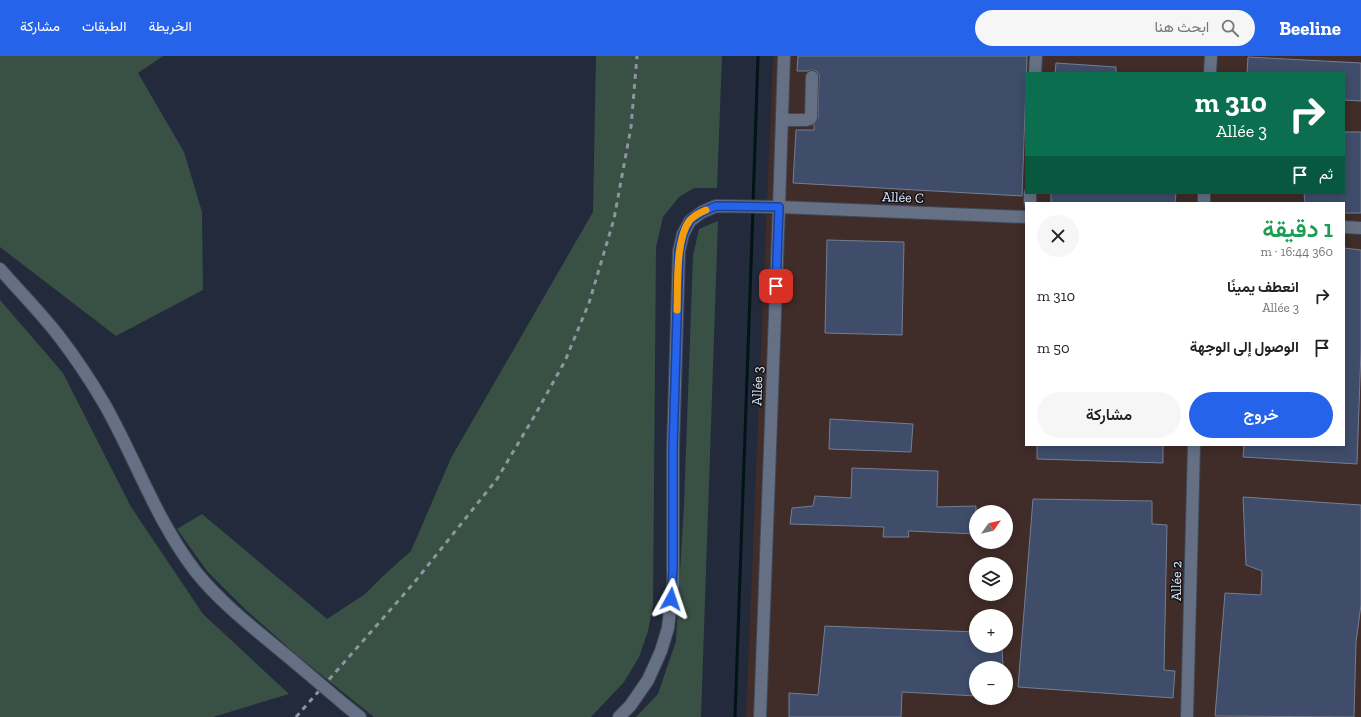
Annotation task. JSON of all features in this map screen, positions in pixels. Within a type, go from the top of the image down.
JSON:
[{"type":"street","name":"Allée 3","points":[[760,717],[775,207],[782,120],[784,56]]},
{"type":"street","points":[[1035,72],[1036,56]]},
{"type":"street","points":[[1210,72],[1211,56]]},
{"type":"street","points":[[782,120],[810,119],[812,77]]},
{"type":"street","name":"Allée C","points":[[620,717],[630,706],[648,680],[661,651],[668,628],[673,584],[673,449],[679,251],[683,234],[690,220],[702,212],[716,206],[1025,217]]},
{"type":"street","points":[[1345,227],[1361,228]]},
{"type":"street","points":[[0,269],[58,334],[85,372],[105,406],[160,515],[196,572],[224,602],[360,717]]},
{"type":"street","name":"Allée 2","points":[[1187,717],[1194,446]]},
{"type":"shaded area","points":[[773,56],[1361,56],[1361,717],[746,717]]},
{"type":"green space","points":[[0,56],[163,56],[138,73],[184,152],[202,212],[203,290],[116,336],[0,247]]},
{"type":"green space","points":[[596,56],[722,56],[717,188],[694,188],[679,197],[663,217],[656,247],[653,605],[648,631],[639,657],[624,682],[591,717],[374,717],[299,657],[246,610],[207,571],[177,529],[202,514],[327,619],[365,594],[411,551],[451,458],[593,212]]},
{"type":"green space","points":[[718,221],[701,717],[636,717],[658,694],[676,641],[684,505],[693,256],[699,229]]},
{"type":"green space","points":[[0,300],[63,373],[131,507],[203,614],[289,694],[213,717],[0,717]]},
{"type":"building","points":[[798,56],[1027,56],[1026,72],[1025,72],[1022,196],[793,183],[796,130],[814,130],[814,125],[818,117],[819,74],[813,70],[797,71]]},
{"type":"building","points":[[1248,57],[1361,63],[1361,101],[1345,100],[1345,72],[1247,72]]},
{"type":"building","points":[[1056,63],[1116,67],[1116,72],[1055,72]]},
{"type":"building","points":[[1345,132],[1361,132],[1361,213],[1345,213],[1345,202],[1305,202],[1304,194],[1345,194]]},
{"type":"building","points":[[1051,194],[1176,194],[1175,202],[1051,202]]},
{"type":"building","points":[[827,240],[904,242],[902,335],[825,333]]},
{"type":"building","points":[[1345,248],[1361,250],[1361,349],[1357,464],[1243,457],[1244,446],[1345,446]]},
{"type":"building","points":[[830,419],[913,424],[911,452],[829,449]]},
{"type":"building","points":[[1037,446],[1163,446],[1163,463],[1037,459]]},
{"type":"building","points":[[852,468],[938,471],[937,507],[969,506],[969,534],[908,531],[909,537],[883,537],[884,527],[790,524],[792,508],[813,506],[815,496],[851,498]]},
{"type":"building","points":[[1243,497],[1361,505],[1361,605],[1356,642],[1354,717],[1215,716],[1225,593],[1261,595],[1262,571],[1246,565]]},
{"type":"building","points":[[1033,499],[1152,501],[1152,524],[1167,525],[1164,670],[1175,671],[1173,698],[1018,687]]},
{"type":"building","points":[[825,626],[969,632],[969,653],[1002,653],[1003,661],[969,661],[969,696],[902,692],[901,717],[789,717],[789,693],[818,695]]},
{"type":"waterway","points":[[753,204],[758,56]]},
{"type":"waterway","points":[[735,717],[753,209]]},
{"type":"railway","points":[[296,717],[413,584],[497,479],[565,361],[589,303],[614,219],[631,127],[637,56]]},
{"type":"slow traffic","points":[[677,310],[679,251],[683,234],[690,220],[706,210]]},
{"type":"route","points":[[671,599],[673,584],[673,449],[679,251],[683,234],[690,220],[702,212],[716,206],[779,207],[776,286]]}]
